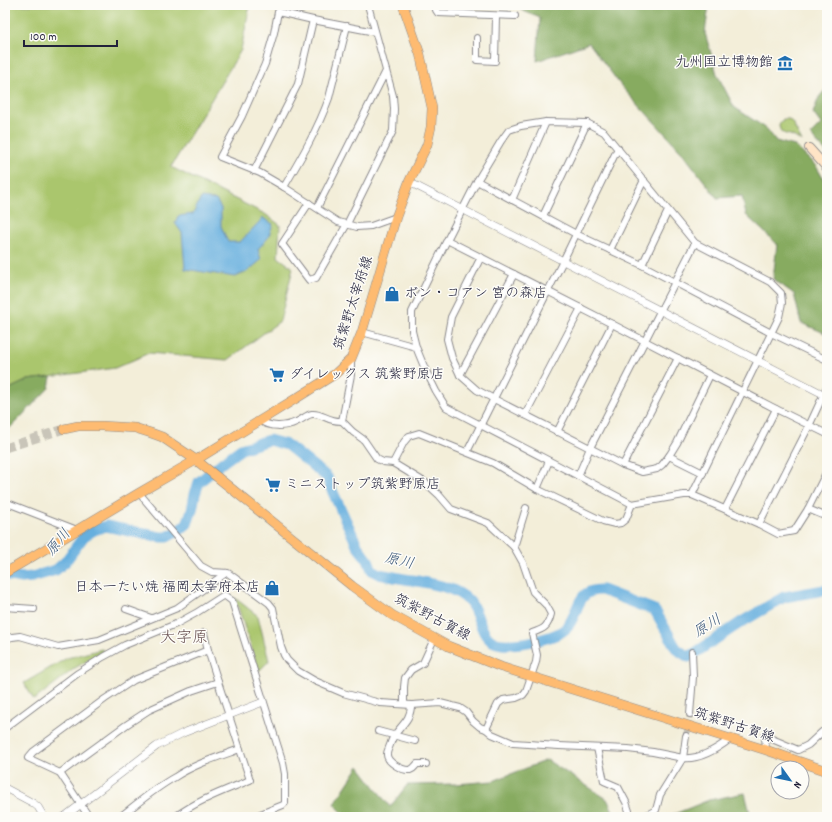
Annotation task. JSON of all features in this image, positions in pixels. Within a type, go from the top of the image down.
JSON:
[{"type":"main road","name":"筑紫野太宰府線","points":[[8,571],[139,492],[199,463],[260,420],[335,374],[351,359],[362,332],[396,217],[409,182],[427,145],[431,127],[432,108],[420,54],[403,5]]},
{"type":"main road","points":[[809,148],[827,168]]},
{"type":"main road","name":"筑紫野古賀線","points":[[64,429],[78,426],[135,428],[162,437],[217,476],[352,586],[392,615],[448,646],[495,664],[766,750],[827,771]]},
{"type":"street","points":[[280,5],[266,64],[242,116],[220,157],[260,173],[338,222],[357,227],[370,226],[396,217]]},
{"type":"street","points":[[309,203],[282,244],[309,280],[316,278],[346,224],[393,131],[393,96],[368,5]]},
{"type":"street","points":[[435,5],[438,13],[515,16]]},
{"type":"street","points":[[278,12],[375,32]]},
{"type":"street","points":[[477,38],[477,60],[495,61],[496,16]]},
{"type":"street","points":[[254,171],[298,84],[313,20]]},
{"type":"street","points":[[284,187],[325,109],[347,26]]},
{"type":"street","points":[[317,208],[386,71]]},
{"type":"street","points":[[512,200],[546,122]]},
{"type":"street","points":[[692,495],[779,317],[782,303],[781,293],[770,282],[695,243],[604,132],[587,122],[546,122],[521,126],[509,130],[477,181],[462,209],[412,312],[412,331],[416,348],[446,407],[632,504],[692,495],[759,524],[778,534],[794,531],[824,483],[827,471]]},
{"type":"street","points":[[543,216],[587,122]]},
{"type":"street","points":[[467,452],[563,262],[618,148]]},
{"type":"street","points":[[610,250],[644,180]]},
{"type":"street","points":[[477,181],[576,234],[642,265],[771,333],[827,360]]},
{"type":"street","points":[[409,182],[823,394]]},
{"type":"street","points":[[642,265],[668,210]]},
{"type":"street","points":[[446,240],[827,434]]},
{"type":"street","points":[[578,476],[590,448],[695,243]]},
{"type":"street","points":[[481,257],[451,317],[447,339],[452,358],[460,375],[477,390],[557,432],[623,465],[642,472],[657,470],[669,456],[710,375]]},
{"type":"street","points":[[460,375],[514,274]]},
{"type":"street","points":[[525,415],[581,308]]},
{"type":"street","points":[[557,432],[612,324]]},
{"type":"street","points":[[362,332],[416,348]]},
{"type":"street","points":[[623,465],[678,358]]},
{"type":"street","points":[[342,421],[351,375],[351,359]]},
{"type":"street","points":[[759,524],[810,426],[827,387]]},
{"type":"street","points":[[725,509],[776,409]]},
{"type":"street","points":[[260,420],[263,424],[278,426],[295,423],[306,416],[314,414],[334,421],[342,421],[364,440],[378,459],[383,462],[393,463],[426,483],[451,509],[488,523],[514,547],[523,562],[533,592],[546,605],[551,614],[546,627],[532,633],[537,655],[532,676],[526,691],[523,695],[516,698],[503,700],[498,704],[486,729]]},
{"type":"street","points":[[393,463],[404,442],[409,436],[419,433],[493,463],[537,489],[603,521],[615,524],[621,523],[626,519],[632,504]]},
{"type":"street","points":[[669,456],[703,473]]},
{"type":"street","points":[[537,489],[549,461]]},
{"type":"street","points":[[139,492],[202,566],[212,572],[228,573],[269,602],[273,608],[284,655],[298,671],[315,681],[343,693],[380,703],[440,703],[460,708],[466,712],[480,727],[486,729],[492,734],[513,742],[597,748],[628,748],[689,759],[699,757],[721,746],[730,739]]},
{"type":"street","points":[[5,502],[77,530]]},
{"type":"street","points":[[514,547],[526,508]]},
{"type":"street","points":[[808,509],[827,517]]},
{"type":"street","points":[[5,639],[20,636],[58,647],[99,640],[177,608],[226,573]]},
{"type":"street","points":[[5,728],[78,673],[102,657],[125,645],[176,624],[224,595],[232,601],[285,774],[285,803],[253,817]]},
{"type":"street","points":[[5,607],[34,609]]},
{"type":"street","points":[[126,609],[150,618]]},
{"type":"street","points":[[175,817],[191,806],[207,798],[250,780],[218,682],[204,633]]},
{"type":"street","points":[[426,764],[417,764],[410,770],[402,769],[392,764],[387,757],[387,753],[394,736],[411,712],[404,687],[406,678],[411,670],[423,663],[434,639]]},
{"type":"street","points":[[89,817],[60,773],[28,758],[33,752],[99,703],[134,680],[208,650]]},
{"type":"street","points":[[690,714],[693,677],[692,652]]},
{"type":"street","points":[[60,773],[149,710],[191,691],[218,682]]},
{"type":"street","points":[[64,817],[157,746],[182,733],[263,702]]},
{"type":"street","points":[[378,732],[415,741]]},
{"type":"street","points":[[766,750],[765,736],[798,750],[808,746],[822,732],[827,739]]},
{"type":"street","points":[[643,817],[656,810],[660,795],[683,758],[686,736]]},
{"type":"street","points":[[597,748],[604,781],[618,787],[626,802],[628,812],[631,817]]},
{"type":"street","points":[[120,817],[175,776],[195,766],[240,749]]},
{"type":"street","points":[[5,788],[33,803],[38,807],[44,817]]},
{"type":"green space","points":[[5,5],[250,5],[241,50],[171,167],[265,214],[280,225],[278,257],[293,268],[280,321],[228,360],[149,353],[115,368],[28,380],[5,391]]},
{"type":"green space","points":[[521,5],[709,5],[705,33],[717,74],[734,107],[767,129],[776,141],[795,146],[816,166],[827,185],[827,334],[801,323],[794,294],[773,279],[777,244],[746,215],[742,196],[717,198],[681,151],[622,87],[589,43],[537,61],[540,18],[521,10]]},
{"type":"green space","points":[[827,88],[827,153],[810,135],[821,124],[813,113],[819,97]]},
{"type":"green space","points":[[783,119],[789,119],[792,122],[802,142],[793,136],[780,131],[779,125]]},
{"type":"green space","points":[[51,377],[49,388],[7,431],[5,431],[5,391],[28,380]]},
{"type":"green space","points":[[235,598],[258,616],[269,661],[259,671]]},
{"type":"green space","points":[[102,649],[103,651],[75,668],[34,700],[24,683],[67,658]]},
{"type":"green space","points":[[547,760],[607,799],[616,817],[347,817],[334,804],[359,766],[390,807],[407,785],[456,784],[493,781]]},
{"type":"green space","points":[[745,793],[751,817],[667,817],[709,800]]},
{"type":"water","points":[[201,198],[216,200],[221,208],[221,226],[228,242],[240,242],[263,218],[273,224],[268,238],[258,249],[261,260],[248,271],[235,277],[185,269],[182,233],[175,223],[178,216],[193,214]]},
{"type":"waterway","name":"原川","points":[[5,575],[22,578],[32,577],[56,570],[65,562],[84,536],[94,530],[106,526],[160,537],[167,537],[187,524],[199,482],[241,449],[269,440],[287,445],[327,477],[358,547],[368,560],[372,570],[379,574],[434,584],[462,595],[468,600],[476,612],[484,633],[494,642],[502,644],[537,640],[547,638],[563,631],[572,620],[583,597],[587,593],[602,590],[654,610],[676,648],[689,657],[740,623],[784,597],[827,590]]},
{"type":"tunnel","points":[[5,448],[64,429]]},
{"type":"tunnel","points":[[686,736],[690,714]]},
{"type":"place","name":"九州国立博物館","points":[[785,63]]},
{"type":"place","name":"ボン・コアン 宮の森店","points":[[392,294]]},
{"type":"place","name":"ダイレックス 筑紫野原店","points":[[277,375]]},
{"type":"place","name":"ミニストップ筑紫野原店","points":[[273,485]]},
{"type":"place","name":"日本一たい焼 福岡太宰府本店","points":[[272,588]]},
{"type":"district","name":"大字原","points":[[184,638]]}]
